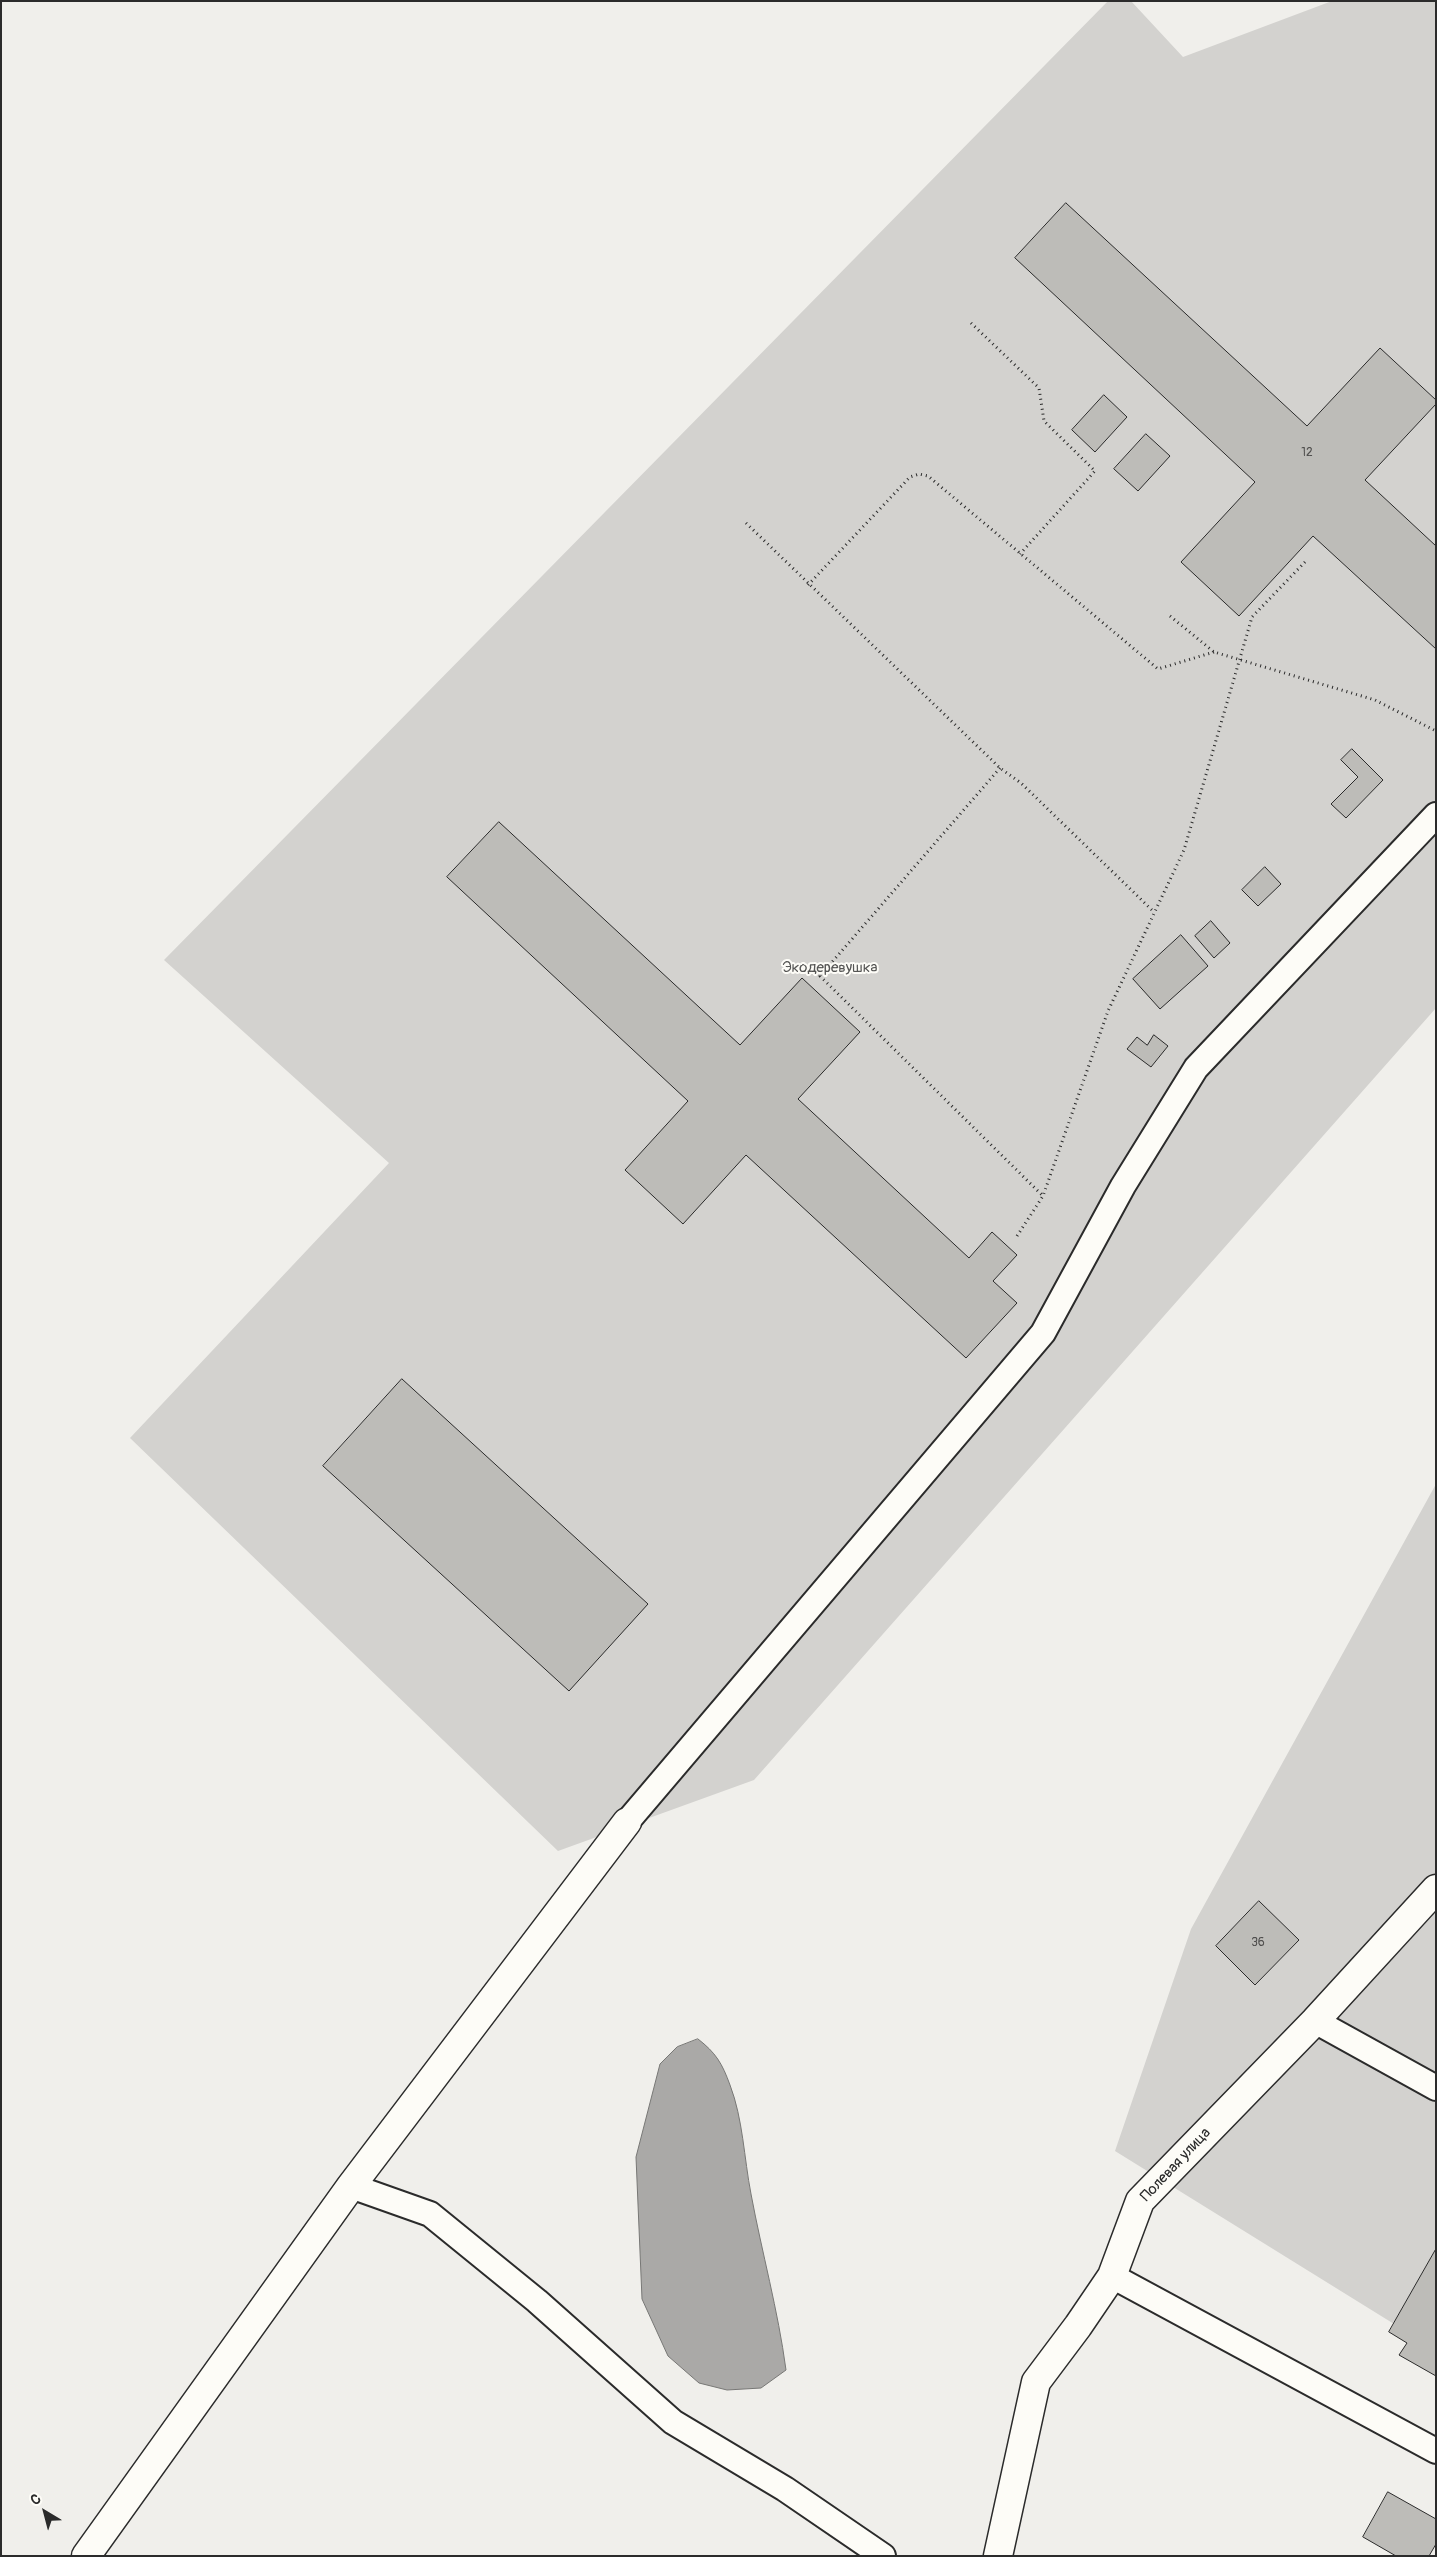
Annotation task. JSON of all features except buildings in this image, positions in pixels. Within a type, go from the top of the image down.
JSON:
[{"type":"street","points":[[86,2556],[351,2186],[626,1822]]},
{"type":"street","name":"Полевая улица","points":[[998,2556],[1036,2382],[1078,2326],[1112,2276],[1140,2201],[1315,2022],[1436,1889]]},
{"type":"lane","points":[[626,1822],[1043,1333],[1123,1186],[1196,1068],[1436,815]]},
{"type":"lane","points":[[1315,2022],[1436,2088]]},
{"type":"lane","points":[[351,2186],[430,2214],[537,2301],[673,2422],[785,2489],[883,2556]]},
{"type":"lane","points":[[1112,2276],[1436,2451]]},
{"type":"path","points":[[971,323],[1039,388],[1044,421],[1095,471],[1020,554]]},
{"type":"path","points":[[808,585],[910,478],[919,474],[928,476],[1158,670],[1214,652]]},
{"type":"path","points":[[746,523],[808,585],[1000,768],[1022,783],[1154,912]]},
{"type":"path","points":[[1017,1236],[1043,1196],[1108,1010],[1184,850],[1252,617],[1305,562]]},
{"type":"path","points":[[1170,616],[1214,652],[1375,700],[1436,731]]},
{"type":"path","points":[[1000,768],[820,976],[1043,1196]]},
{"type":"green space","name":"Экодеревушка","points":[[1108,1],[1131,1],[1183,57],[1332,1],[1436,1],[1436,1008],[754,1780],[558,1851],[130,1438],[389,1163],[164,960]]},
{"type":"green space","points":[[1436,1484],[1436,2350],[1115,2151],[1191,1929]]},
{"type":"shaded area","points":[[698,2039],[718,2059],[734,2098],[741,2125],[751,2194],[779,2325],[786,2370],[761,2388],[727,2390],[699,2383],[668,2356],[642,2299],[636,2157],[660,2064],[677,2047]]}]
